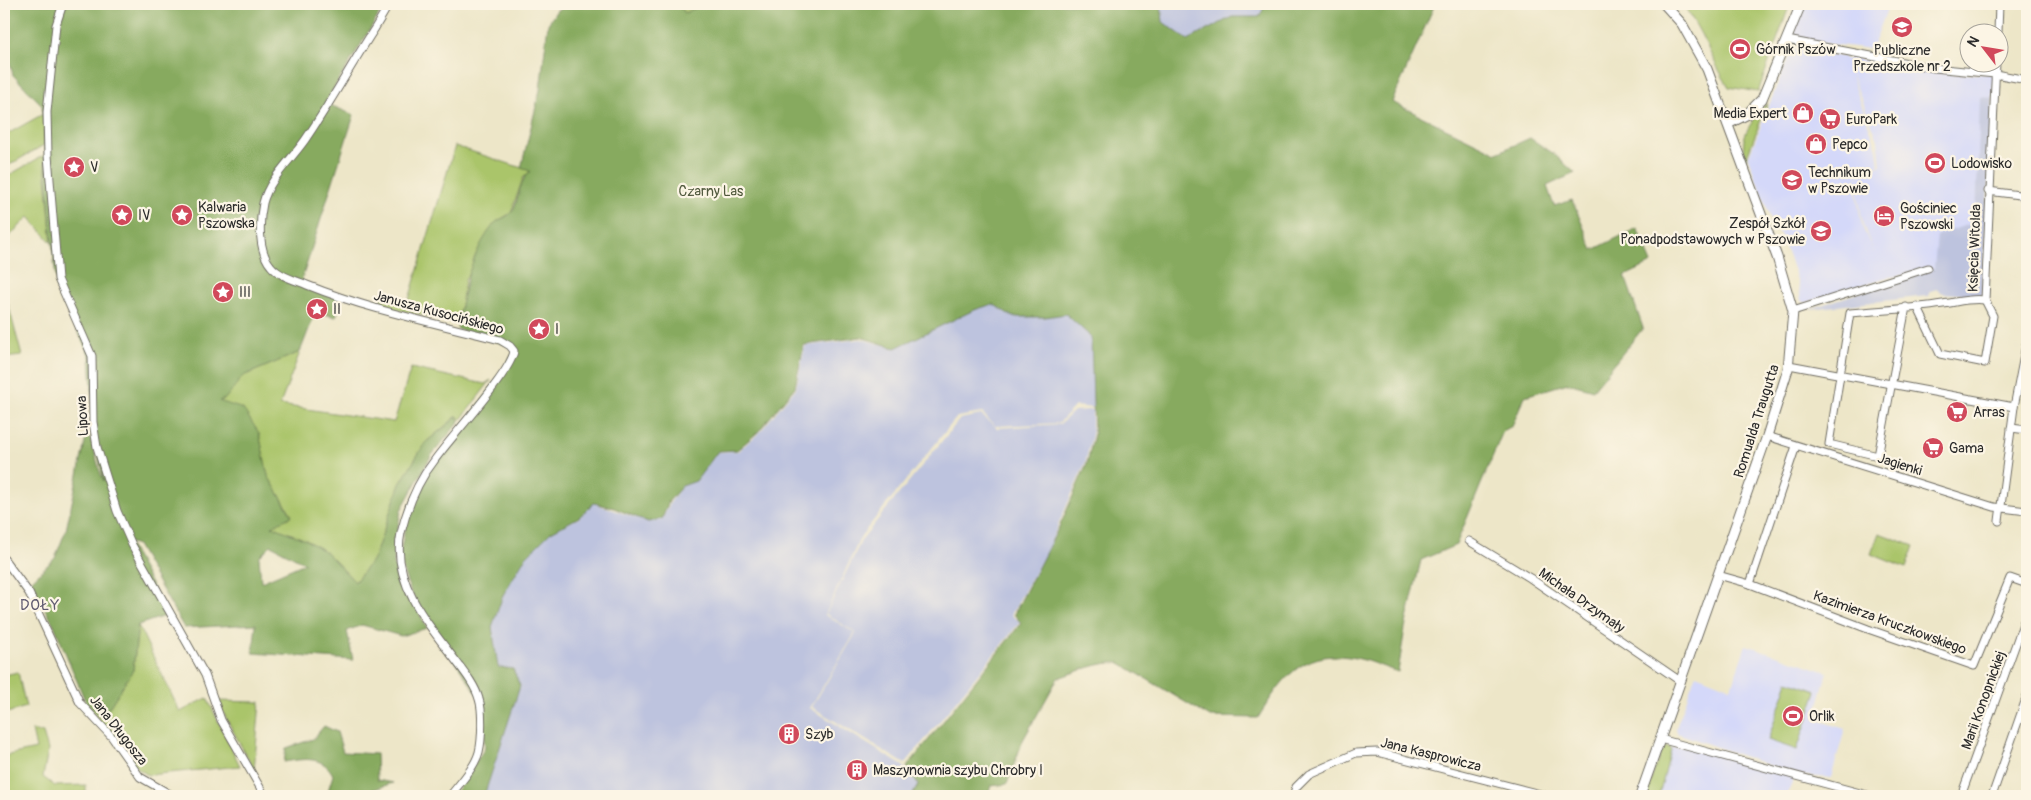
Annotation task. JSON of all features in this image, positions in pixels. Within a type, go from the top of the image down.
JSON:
[{"type":"street","name":"Lipowa","points":[[63,4],[56,25],[48,112],[48,155],[58,279],[92,356],[93,422],[97,447],[117,511],[132,545],[205,675],[221,720],[266,796]]},
{"type":"street","name":"Janusza Kusocińskiego","points":[[383,4],[385,11],[376,28],[304,141],[281,170],[272,186],[264,202],[260,230],[263,250],[268,263],[282,274],[383,311],[500,340],[514,351],[511,361],[487,394],[432,462],[410,502],[401,534],[398,559],[410,594],[434,632],[465,672],[480,699],[481,734],[479,753],[450,796]]},
{"type":"street","name":"Romualda Traugutta","points":[[1640,796],[1767,436],[1789,365],[1793,310],[1777,257],[1707,69],[1682,24],[1664,4]]},
{"type":"street","points":[[1728,124],[1746,115],[1759,104],[1766,93],[1801,4]]},
{"type":"street","points":[[1998,22],[1999,4]]},
{"type":"street","points":[[1787,40],[1934,68],[1995,74],[2027,80]]},
{"type":"street","name":"Księcia Witolda","points":[[1917,306],[1940,354],[1985,363],[1993,316],[1985,300],[1988,191],[1995,74]]},
{"type":"street","name":"Księcia Witolda","points":[[1988,191],[2027,196]]},
{"type":"street","points":[[1793,310],[1928,268]]},
{"type":"street","points":[[1906,307],[1878,456],[1829,444],[1850,313],[1906,307],[1943,304],[1972,298],[1985,300]]},
{"type":"street","points":[[1999,522],[1999,508],[2014,407],[2027,340]]},
{"type":"street","points":[[1789,365],[2014,407]]},
{"type":"street","points":[[2011,428],[2027,430]]},
{"type":"street","name":"Jagienki","points":[[1767,436],[1999,508],[2027,512]]},
{"type":"street","points":[[1750,584],[1796,446]]},
{"type":"street","name":"Michała Drzymały","points":[[1469,541],[1530,578],[1656,667],[1680,681]]},
{"type":"street","name":"Jana Długosza","points":[[4,559],[29,593],[80,703],[111,736],[140,777],[174,796]]},
{"type":"street","name":"Kazimierza Kruczkowskiego","points":[[1718,575],[1750,584],[1868,630],[1974,666],[2010,578],[2027,584]]},
{"type":"street","name":"Marii Konopnickiej","points":[[1961,796],[2027,613]]},
{"type":"street","points":[[1992,796],[2027,696]]},
{"type":"street","points":[[1660,739],[1845,793],[1871,796]]},
{"type":"street","name":"Jana Kasprowicza","points":[[1293,796],[1296,787],[1309,774],[1356,753],[1377,752],[1548,796]]},
{"type":"shaded area","points":[[1161,4],[1266,4],[1259,17],[1232,17],[1188,40],[1163,22]]},
{"type":"shaded area","points":[[1804,4],[1816,7],[1818,4],[1889,4],[1872,49],[1797,40],[1793,33]]},
{"type":"shaded area","points":[[1798,50],[1844,57],[1846,60],[1851,58],[1952,74],[1995,74],[1977,223],[1937,270],[1885,278],[1805,303],[1801,301],[1798,282],[1781,236],[1773,224],[1748,158],[1791,51]],"holes":[[[1848,66],[1878,140],[1881,165],[1855,179],[1863,225],[1875,255],[1862,226],[1854,179],[1879,165],[1877,149]]]},
{"type":"shaded area","points":[[1980,97],[1993,98],[1982,296],[1943,293],[1937,289],[1930,291],[1928,296],[1809,309],[1934,268],[1937,235],[1976,222]]},
{"type":"shaded area","points":[[993,304],[1013,317],[1045,317],[1066,314],[1091,337],[1093,408],[1075,406],[1059,423],[995,426],[982,413],[957,417],[861,536],[825,615],[855,633],[810,708],[903,766],[918,785],[912,796],[484,796],[498,668],[492,627],[503,595],[525,558],[551,532],[579,518],[593,503],[648,522],[662,520],[671,501],[682,486],[696,481],[718,452],[738,451],[759,433],[796,388],[805,346],[861,339],[895,348],[974,310]]},
{"type":"shaded area","points":[[1092,410],[1092,435],[1085,464],[1048,548],[1011,615],[1020,622],[905,764],[812,707],[856,633],[826,614],[862,539],[960,419],[981,415],[997,428],[1060,424],[1074,411]]},
{"type":"shaded area","points":[[1746,645],[1827,672],[1814,719],[1845,729],[1831,778],[1796,775],[1786,796],[1646,796],[1663,748],[1687,747],[1788,772],[1677,733],[1676,728],[1696,674],[1731,688]]},
{"type":"green space","points":[[4,4],[378,4],[380,13],[325,103],[354,115],[301,282],[342,298],[336,317],[320,313],[312,321],[300,352],[243,376],[225,399],[219,401],[243,409],[259,433],[268,476],[292,516],[272,526],[306,540],[327,553],[355,582],[374,558],[400,484],[425,443],[458,416],[459,422],[431,456],[401,510],[394,550],[394,565],[427,628],[401,636],[362,625],[347,631],[353,660],[253,653],[256,624],[184,628],[137,545],[128,542],[168,615],[138,625],[133,670],[103,717],[86,703],[54,625],[30,582],[55,558],[66,530],[87,433],[104,481],[95,439],[90,356],[57,290],[42,105],[13,75],[4,40]],"holes":[[[271,545],[305,563],[261,582],[259,557]]]},
{"type":"green space","name":"Czarny Las","points":[[572,4],[678,4],[685,13],[703,4],[913,4],[914,6],[914,4],[1161,4],[1163,22],[1188,40],[1232,17],[1259,17],[1266,4],[1435,4],[1392,102],[1497,153],[1530,138],[1554,154],[1575,173],[1547,186],[1554,206],[1572,200],[1593,250],[1637,228],[1652,263],[1625,276],[1643,328],[1593,390],[1568,383],[1525,396],[1512,426],[1503,431],[1456,545],[1421,560],[1405,628],[1398,672],[1356,658],[1333,656],[1318,658],[1305,663],[1284,681],[1258,718],[1210,717],[1120,663],[1089,668],[1058,678],[1023,740],[1007,784],[991,786],[987,796],[912,796],[918,785],[907,767],[1021,623],[1014,614],[1062,521],[1087,463],[1094,434],[1091,337],[1066,314],[1045,317],[1013,317],[993,304],[974,310],[895,348],[861,337],[804,345],[795,387],[758,432],[737,450],[718,451],[696,481],[682,486],[669,501],[662,519],[648,522],[614,508],[594,503],[579,517],[551,532],[525,558],[503,595],[492,627],[498,667],[513,669],[520,686],[484,796],[453,796],[485,748],[480,699],[411,593],[399,559],[409,507],[432,463],[487,394],[514,352],[510,346],[457,329],[458,323],[466,283],[474,258],[495,223],[511,213],[523,181],[530,171],[521,168],[540,90],[548,24],[557,10]]},
{"type":"green space","points":[[678,4],[703,4],[685,13]]},
{"type":"green space","name":"Górnik Pszów","points":[[1682,4],[1790,4],[1758,92],[1729,87]]},
{"type":"green space","points":[[1767,102],[1746,159],[1744,150],[1745,135]]},
{"type":"green space","points":[[43,114],[44,145],[4,168],[4,130],[9,133]]},
{"type":"green space","points":[[455,146],[531,171],[523,178],[511,213],[496,222],[465,280],[458,323],[379,306],[382,297],[407,306]]},
{"type":"green space","points":[[44,155],[52,243],[29,217],[4,241],[4,178]]},
{"type":"green space","points":[[4,289],[22,356],[4,358]]},
{"type":"green space","points":[[300,352],[280,405],[394,422],[411,368],[485,384],[491,380],[459,422],[457,416],[425,443],[400,484],[374,558],[355,582],[327,553],[306,540],[271,526],[292,515],[268,476],[259,433],[218,401],[243,376]]},
{"type":"green space","points":[[1879,533],[1914,546],[1906,568],[1871,554]]},
{"type":"green space","points":[[138,625],[180,712],[207,698],[240,766],[148,775],[137,768],[86,703],[103,717],[133,670]]},
{"type":"green space","points":[[18,672],[26,707],[4,714],[4,675]]},
{"type":"green space","name":"Orlik","points":[[1788,681],[1817,691],[1797,750],[1768,740]]},
{"type":"green space","points":[[217,701],[260,702],[254,770]]},
{"type":"green space","points":[[324,726],[337,732],[343,752],[376,754],[377,780],[393,783],[357,795],[328,791],[333,775],[324,764],[312,760],[284,762],[286,748],[313,739]]},
{"type":"green space","points":[[32,730],[43,733],[48,750],[43,777],[55,786],[86,785],[86,796],[4,796],[4,756],[36,749]]},
{"type":"green space","points":[[1663,747],[1670,747],[1671,750],[1659,796],[1645,796]]},
{"type":"place","name":"Publiczne Przedszkole nr 2","points":[[1902,27]]},
{"type":"place","name":"Górnik Pszów","points":[[1740,49]]},
{"type":"place","name":"Media Expert","points":[[1803,113]]},
{"type":"place","name":"EuroPark","points":[[1830,119]]},
{"type":"place","name":"Pepco","points":[[1816,144]]},
{"type":"place","name":"Lodowisko","points":[[1935,163]]},
{"type":"place","name":"V","points":[[74,167]]},
{"type":"place","name":"Technikum w Pszowie","points":[[1792,180]]},
{"type":"place","name":"IV","points":[[122,215]]},
{"type":"place","name":"Kalwaria Pszowska","points":[[182,215]]},
{"type":"place","name":"Gościniec Pszowski","points":[[1884,216]]},
{"type":"place","name":"Zespół Szkół Ponadpodstawowych w Pszowie","points":[[1821,231]]},
{"type":"place","name":"III","points":[[223,292]]},
{"type":"place","name":"II","points":[[317,309]]},
{"type":"place","name":"I","points":[[539,329]]},
{"type":"place","name":"Arras","points":[[1957,412]]},
{"type":"place","name":"Gama","points":[[1933,448]]},
{"type":"place","name":"Orlik","points":[[1793,716]]},
{"type":"place","name":"Szyb","points":[[789,734]]},
{"type":"place","name":"Maszynownia szybu Chrobry I","points":[[857,770]]},
{"type":"district","name":"DOŁY","points":[[40,605]]}]
